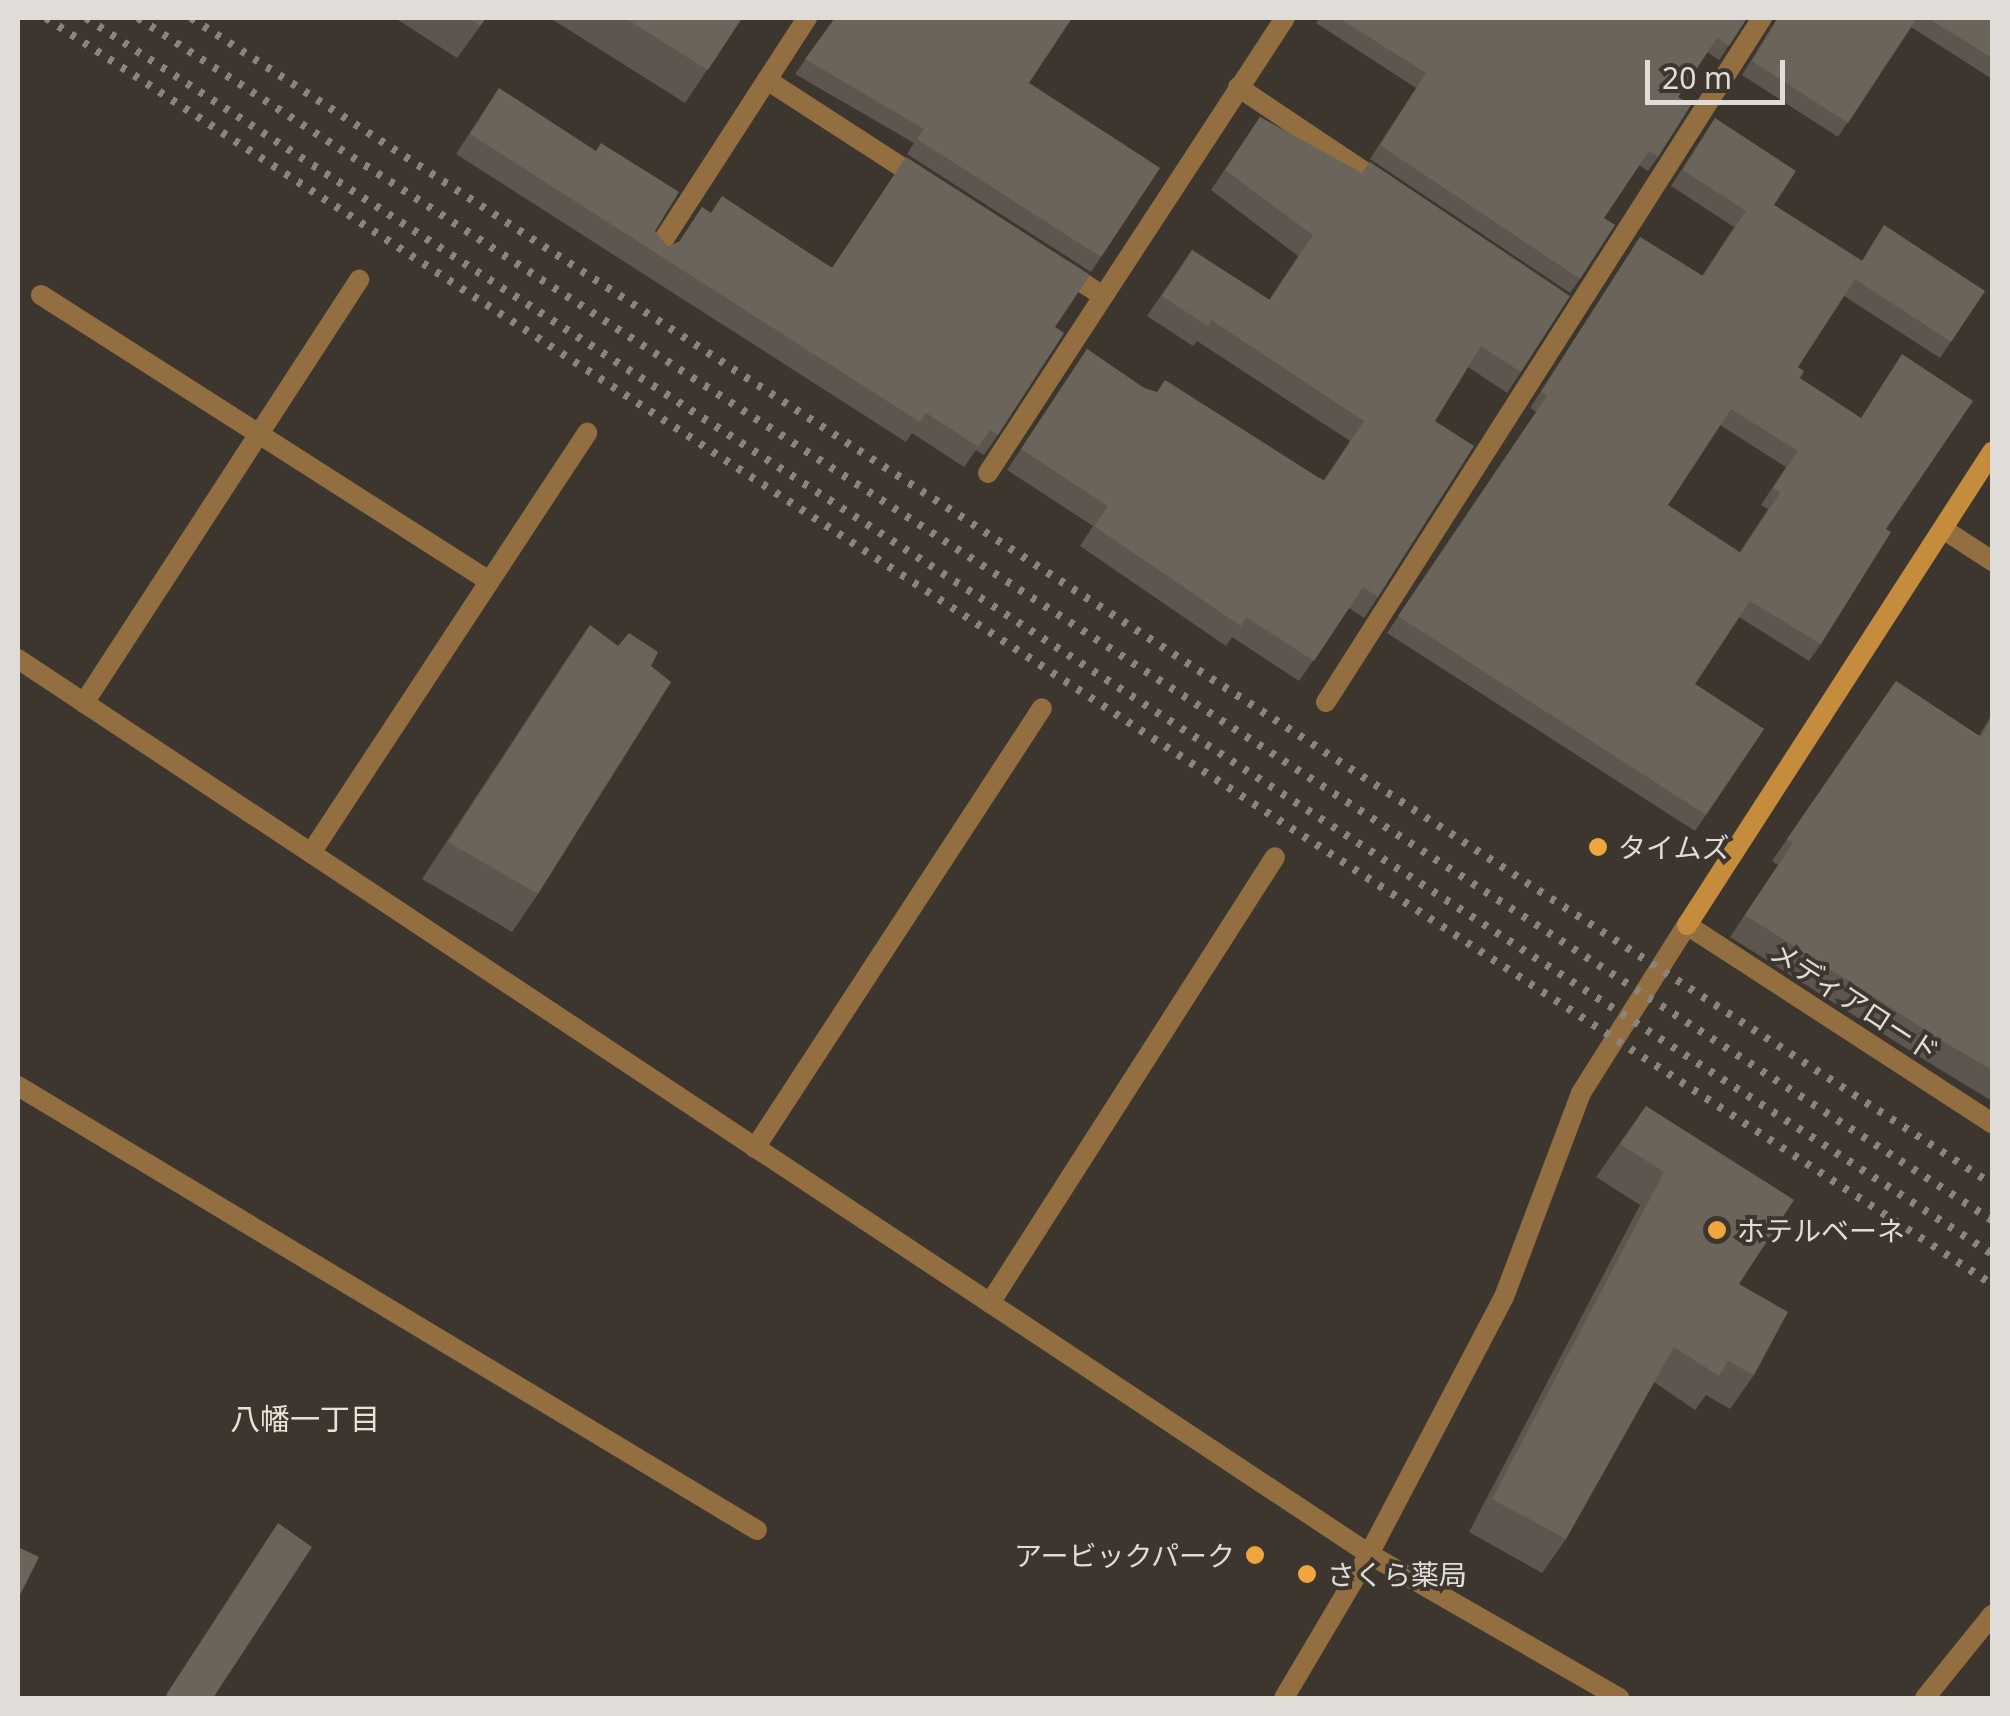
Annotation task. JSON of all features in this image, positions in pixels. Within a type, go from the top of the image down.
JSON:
[{"type":"street","points":[[655,253],[808,18]]},
{"type":"street","points":[[988,472],[1285,18]]},
{"type":"street","points":[[1326,702],[1563,305],[1762,18]]},
{"type":"street","points":[[767,80],[935,188]]},
{"type":"street","points":[[1238,87],[1397,194]]},
{"type":"street","points":[[1036,253],[1103,296]]},
{"type":"street","points":[[84,703],[359,280]]},
{"type":"street","points":[[42,295],[489,581]]},
{"type":"street","points":[[311,853],[587,433]]},
{"type":"street","points":[[1284,1698],[1369,1554],[1504,1297],[1581,1094],[1992,452]]},
{"type":"street","points":[[1943,529],[1992,561]]},
{"type":"street","points":[[18,659],[1369,1554],[1619,1698]]},
{"type":"street","points":[[755,1148],[1042,708]]},
{"type":"street","points":[[990,1303],[1275,857]]},
{"type":"street","name":"メディアロード","points":[[1687,925],[1992,1123]]},
{"type":"street","points":[[18,1086],[757,1530]]},
{"type":"street","points":[[1926,1698],[1992,1615]]},
{"type":"building","points":[[468,18],[486,18],[480,26]]},
{"type":"building","points":[[625,18],[742,18],[708,70]]},
{"type":"building","points":[[835,18],[1072,18],[1029,83],[1160,168],[1101,257],[917,139],[924,129],[805,59]]},
{"type":"building","points":[[1339,18],[1747,18],[1729,46],[1717,38],[1678,97],[1691,105],[1658,157],[1649,151],[1604,218],[1615,225],[1580,279],[1380,145],[1426,73]]},
{"type":"building","points":[[1778,18],[1917,18],[1848,123],[1752,61]]},
{"type":"building","points":[[1928,18],[1992,18],[1992,58]]},
{"type":"building","points":[[499,88],[596,151],[601,143],[679,192],[655,231],[667,247],[680,241],[702,207],[711,213],[722,196],[832,268],[906,157],[1090,275],[1055,327],[1064,333],[998,435],[990,430],[978,447],[926,413],[920,422],[470,134]]},
{"type":"building","points":[[1260,117],[1362,173],[1370,162],[1570,296],[1521,372],[1481,346],[1435,421],[1474,446],[1378,597],[1363,587],[1314,661],[1246,617],[1241,626],[1094,526],[1108,506],[1021,449],[1087,349],[1144,388],[1157,392],[1165,380],[1324,481],[1364,421],[1211,320],[1208,326],[1162,296],[1192,250],[1270,300],[1313,235],[1225,170]]},
{"type":"building","points":[[1715,118],[1796,171],[1774,205],[1862,261],[1884,225],[1985,291],[1951,342],[1855,279],[1798,367],[1804,371],[1800,378],[1861,418],[1902,354],[1973,401],[1886,529],[1891,532],[1821,644],[1750,601],[1695,684],[1764,729],[1706,815],[1398,616],[1547,396],[1541,392],[1640,237],[1703,276],[1746,211],[1683,170]],"holes":[[[1731,409],[1798,451],[1773,488],[1780,493],[1740,553],[1668,505]]]},
{"type":"building","points":[[590,625],[618,646],[629,633],[658,652],[651,666],[671,682],[538,894],[448,842]]},
{"type":"building","points":[[1896,681],[1981,737],[1992,717],[1992,1070],[1745,915],[1793,843],[1787,839]]},
{"type":"building","points":[[1646,1106],[1794,1200],[1739,1284],[1788,1312],[1754,1375],[1728,1361],[1719,1376],[1674,1347],[1566,1539],[1492,1499],[1664,1172],[1620,1144]]},
{"type":"building","points":[[278,1523],[312,1547],[213,1698],[166,1695]]},
{"type":"building","points":[[18,1547],[39,1557],[18,1599]]},
{"type":"railway","points":[[46,18],[1992,1284]]},
{"type":"railway","points":[[86,18],[1992,1254]]},
{"type":"railway","points":[[138,18],[1992,1220]]},
{"type":"railway","points":[[191,18],[1992,1184]]},
{"type":"place","name":"タイムズ","points":[[1598,847]]},
{"type":"place","name":"ホテルベーネ","points":[[1717,1230]]},
{"type":"place","name":"アービックパーク","points":[[1255,1555]]},
{"type":"place","name":"さくら薬局","points":[[1307,1574]]},
{"type":"district","name":"八幡一丁目","points":[[305,1419]]}]
